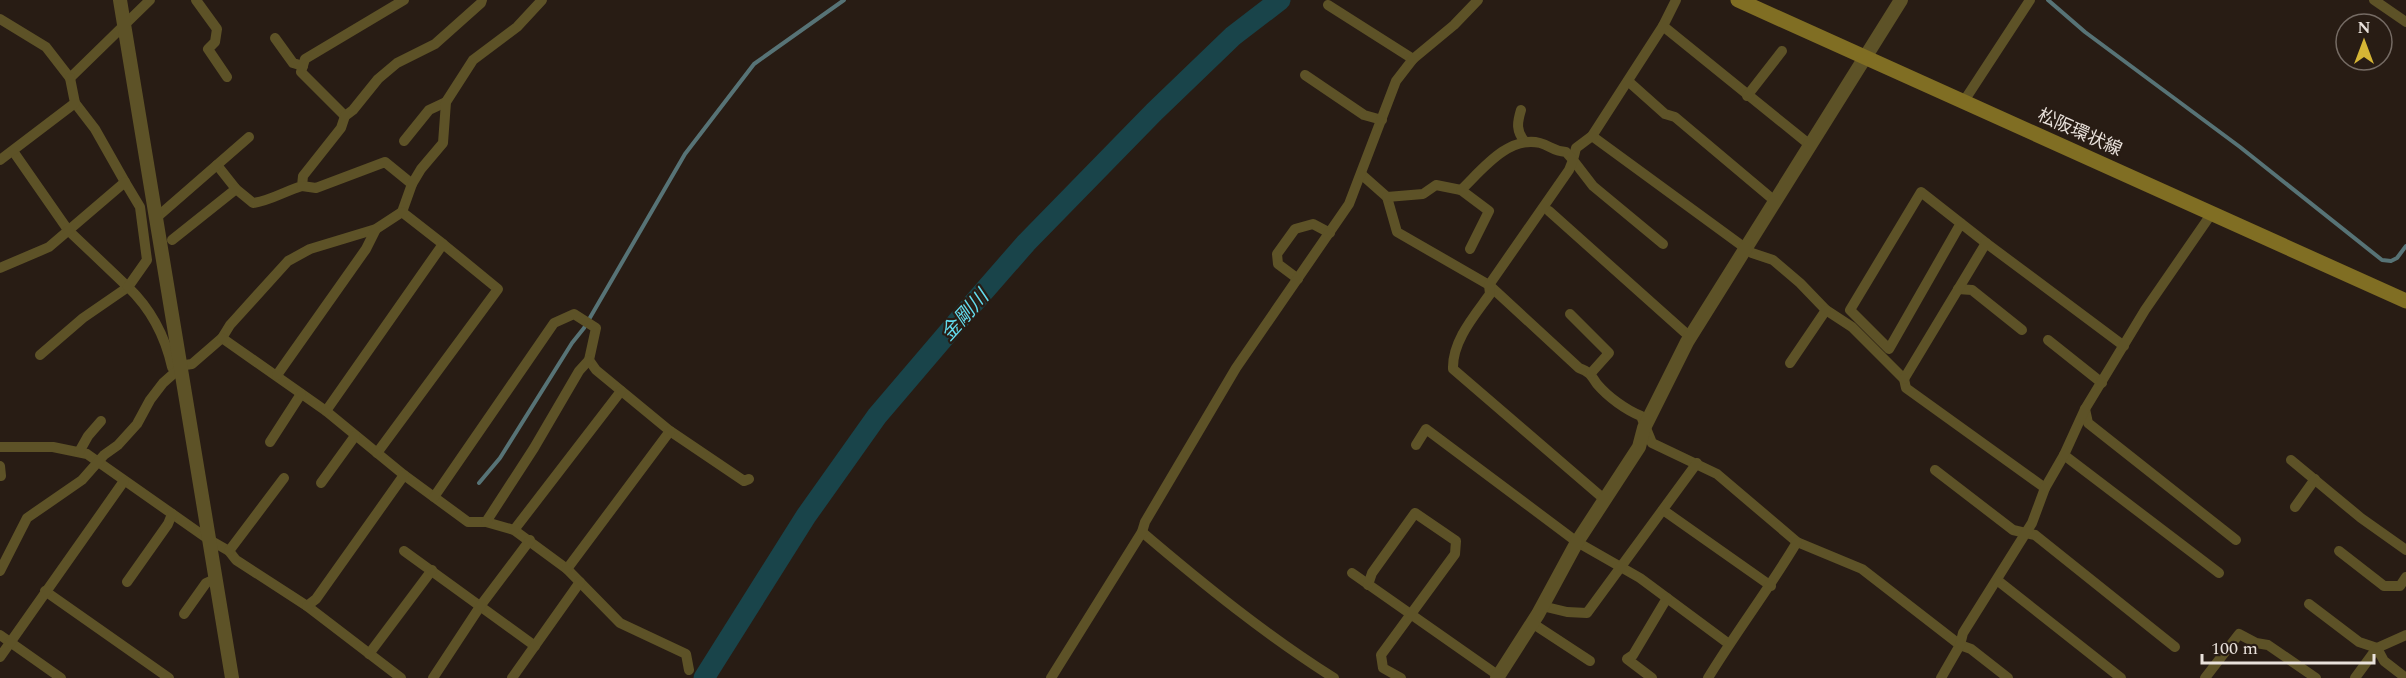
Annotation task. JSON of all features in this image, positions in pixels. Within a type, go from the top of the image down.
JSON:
[{"type":"main road","name":"松阪環状線","points":[[1738,0],[2406,302]]},
{"type":"street","points":[[120,0],[232,678]]},
{"type":"street","points":[[69,78],[150,0]]},
{"type":"street","points":[[196,0],[217,29],[215,42],[208,49],[227,76]]},
{"type":"street","points":[[345,116],[301,72],[305,59],[404,0]]},
{"type":"street","points":[[302,186],[303,176],[341,128],[345,116],[353,110],[378,79],[397,63],[435,44],[482,0]]},
{"type":"street","points":[[13,151],[68,230],[139,298],[160,329],[172,367],[192,364],[222,338],[230,325],[288,261],[310,249],[375,229],[402,212],[412,184],[443,142],[446,102],[473,60],[517,27],[542,0]]},
{"type":"street","points":[[1051,678],[1142,532],[1145,522],[1236,368],[1349,204],[1396,81],[1413,59],[1454,25],[1478,0]]},
{"type":"street","points":[[1604,499],[1454,369],[1453,360],[1467,326],[1490,294],[1490,285],[1573,160],[1576,148],[1592,136],[1628,81],[1663,26],[1676,0]]},
{"type":"street","points":[[1352,573],[1498,677],[1542,606],[1577,542],[1639,447],[1644,428],[1690,337],[1901,0]]},
{"type":"street","points":[[1964,101],[2030,0]]},
{"type":"street","points":[[2374,0],[2406,22]]},
{"type":"street","points":[[1328,6],[1413,59]]},
{"type":"street","points":[[0,19],[46,47],[69,78],[75,103],[94,129],[140,207],[147,261],[128,287],[83,318],[40,355]]},
{"type":"street","points":[[1663,26],[1810,146]]},
{"type":"street","points":[[275,38],[293,63],[303,66]]},
{"type":"street","points":[[1747,96],[1782,51]]},
{"type":"street","points":[[1305,75],[1364,115],[1382,120]]},
{"type":"street","points":[[1628,81],[1665,114],[1675,117],[1776,202]]},
{"type":"street","points":[[404,141],[429,110],[446,102]]},
{"type":"street","points":[[0,160],[75,103]]},
{"type":"street","points":[[1521,110],[1517,121],[1519,134],[1525,142]]},
{"type":"street","points":[[1592,136],[1752,253],[1773,260],[1826,310],[1852,327],[1904,379],[1906,388],[2045,488]]},
{"type":"street","points":[[156,218],[249,137]]},
{"type":"street","points":[[1461,190],[1500,153],[1525,142],[1542,143],[1554,151],[1566,152],[1593,186],[1663,244]]},
{"type":"street","points":[[217,165],[236,189],[253,203],[267,201],[280,193],[302,186],[316,188],[385,162],[412,184]]},
{"type":"street","points":[[1360,174],[1387,197],[1397,232],[1490,285],[1579,368],[1591,373],[1597,384],[1629,412],[1641,416],[1652,443],[1717,474],[1797,542],[1862,568],[1959,645],[1971,649],[2008,678]]},
{"type":"street","points":[[0,268],[49,248],[125,182]]},
{"type":"street","points":[[1387,197],[1423,194],[1436,185],[1461,190],[1489,212],[1470,249]]},
{"type":"street","points":[[172,240],[236,189]]},
{"type":"street","points":[[1961,223],[1889,349],[1850,310],[1921,192],[2124,346]]},
{"type":"street","points":[[1549,211],[1690,337]]},
{"type":"street","points":[[377,453],[498,289],[402,212]]},
{"type":"street","points":[[1941,678],[1964,633],[2026,532],[2045,488],[2064,455],[2085,409],[2145,310],[2212,213]]},
{"type":"street","points":[[1298,279],[1278,264],[1276,254],[1295,229],[1313,224],[1330,233]]},
{"type":"street","points":[[277,375],[366,249],[375,229]]},
{"type":"street","points":[[1904,379],[1986,243]]},
{"type":"street","points":[[326,411],[443,244]]},
{"type":"street","points":[[1958,289],[1972,290],[2022,330]]},
{"type":"street","points":[[1790,363],[1826,310]]},
{"type":"street","points":[[434,497],[554,322],[574,314],[596,328],[589,360],[579,371],[534,448],[486,522]]},
{"type":"street","points":[[1570,314],[1609,353],[1591,373]]},
{"type":"street","points":[[222,338],[326,411],[355,436],[468,522],[486,522],[514,530],[530,540],[567,568],[620,623],[686,654],[689,670]]},
{"type":"street","points":[[2048,340],[2102,383]]},
{"type":"street","points":[[589,360],[596,370],[670,431],[744,481],[749,479]]},
{"type":"street","points":[[0,572],[27,518],[82,480],[104,455],[118,445],[163,383],[181,367]]},
{"type":"street","points":[[514,530],[621,391]]},
{"type":"street","points":[[270,442],[301,394]]},
{"type":"street","points":[[2085,409],[2088,423],[2236,540]]},
{"type":"street","points":[[79,452],[88,436],[101,421]]},
{"type":"street","points":[[1416,445],[1426,429],[1577,542],[1619,566],[1667,598],[1729,644]]},
{"type":"street","points":[[567,568],[670,431]]},
{"type":"street","points":[[321,483],[355,436]]},
{"type":"street","points":[[0,447],[53,447],[87,454],[100,461],[124,481],[208,539],[229,550],[236,560],[307,606],[397,677]]},
{"type":"street","points":[[2064,455],[2219,573]]},
{"type":"street","points":[[2290,460],[2361,518],[2406,550]]},
{"type":"street","points":[[1542,606],[1567,612],[1587,613],[1619,566],[1697,463]]},
{"type":"street","points":[[0,466],[1,476]]},
{"type":"street","points":[[1935,470],[2013,530],[2035,535],[2175,647]]},
{"type":"street","points":[[307,606],[316,599],[404,474]]},
{"type":"street","points":[[229,550],[284,478]]},
{"type":"street","points":[[2295,507],[2315,479]]},
{"type":"street","points":[[0,657],[124,481]]},
{"type":"street","points":[[1663,510],[1771,586]]},
{"type":"street","points":[[1368,585],[1372,573],[1415,513],[1456,541],[1455,554],[1381,655],[1383,668],[1401,678]]},
{"type":"street","points":[[127,582],[168,525],[172,514]]},
{"type":"street","points":[[1142,532],[1206,586],[1334,678]]},
{"type":"street","points":[[433,678],[481,605],[530,540]]},
{"type":"street","points":[[1708,678],[1729,644],[1771,586],[1797,542]]},
{"type":"street","points":[[404,551],[536,646]]},
{"type":"street","points":[[2339,552],[2384,586],[2400,586],[2406,577]]},
{"type":"street","points":[[369,654],[432,570]]},
{"type":"street","points":[[184,614],[206,583],[215,579]]},
{"type":"street","points":[[1997,580],[2121,678]]},
{"type":"street","points":[[512,678],[580,582]]},
{"type":"street","points":[[45,591],[169,678]]},
{"type":"street","points":[[1652,678],[1627,659],[1633,655],[1667,598]]},
{"type":"street","points":[[2309,604],[2360,642],[2377,648],[2384,661],[2406,678]]},
{"type":"street","points":[[1532,623],[1590,661]]},
{"type":"street","points":[[2205,678],[2239,634],[2256,643],[2268,645],[2316,678]]},
{"type":"street","points":[[0,635],[61,678]]},
{"type":"street","points":[[2355,678],[2377,648],[2406,635]]},
{"type":"waterway","points":[[479,483],[500,458],[572,343],[584,328],[685,154],[754,64],[844,0]]},
{"type":"waterway","name":"金剛川","points":[[704,678],[806,516],[877,416],[1026,243],[1154,112],[1233,36],[1280,0]]},
{"type":"waterway","points":[[2048,0],[2085,32],[2240,147],[2382,260],[2391,261],[2397,258],[2406,246]]}]
